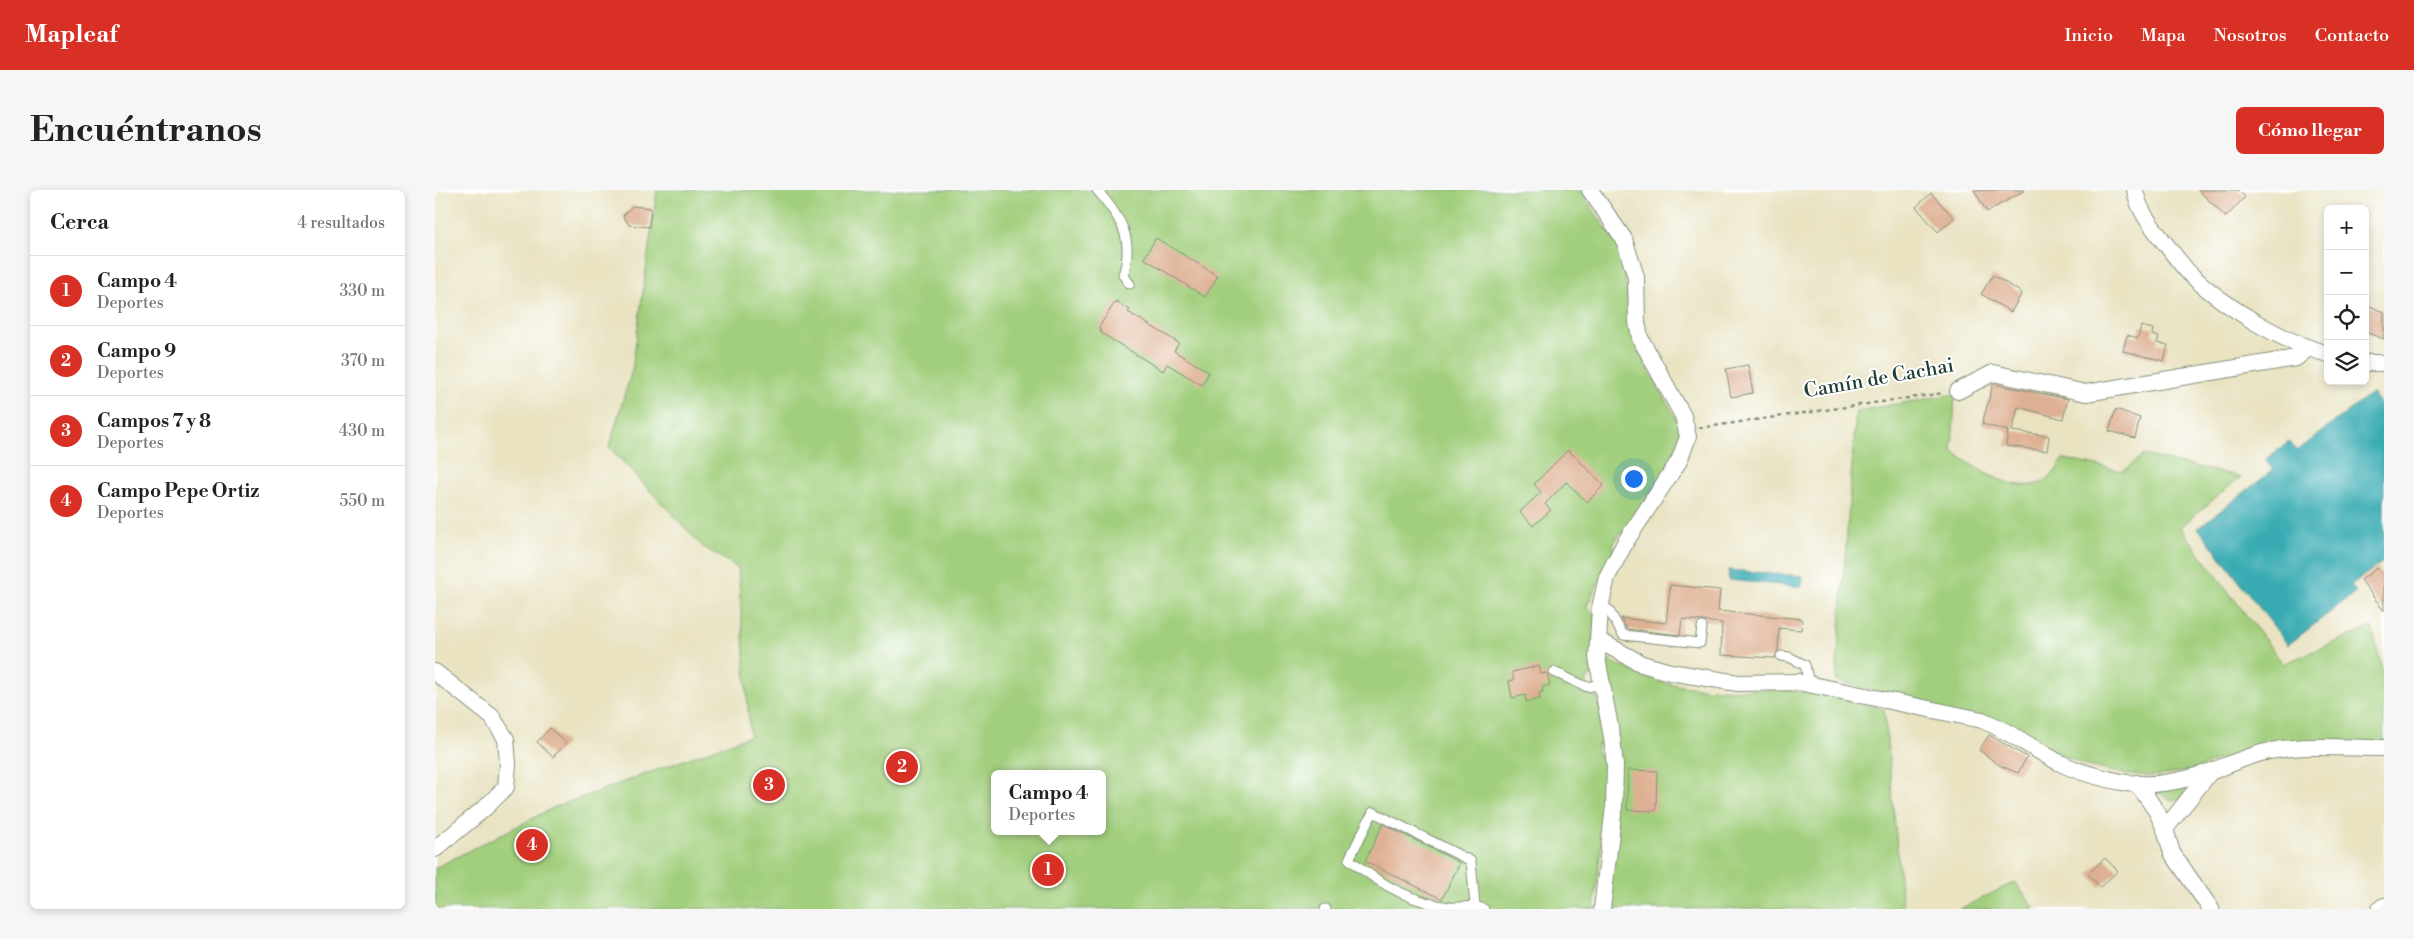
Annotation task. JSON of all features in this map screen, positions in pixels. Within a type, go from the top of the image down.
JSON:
[{"type":"street","points":[[1590,190],[1624,239],[1636,277],[1637,322],[1640,338],[1688,428],[1688,437],[1679,461],[1626,541],[1607,578],[1601,608],[1597,658],[1613,737],[1615,766],[1614,806],[1602,909]]},
{"type":"street","points":[[2135,190],[2138,206],[2189,274],[2213,293],[2274,332],[2307,349],[2324,353]]},
{"type":"street","name":"Camín de Cachai","points":[[1958,391],[1993,373],[2086,393],[2296,358],[2307,349]]},
{"type":"street","points":[[2369,362],[2384,364]]},
{"type":"street","points":[[1598,640],[1642,664],[1662,671],[1738,683],[1809,684],[1982,720],[1995,725],[2060,763],[2088,773],[2137,783],[2156,784],[2210,772],[2244,757],[2271,750],[2384,748]]},
{"type":"street","points":[[435,672],[492,717],[506,740],[508,764],[506,788],[486,808],[435,849]]},
{"type":"street","points":[[2165,830],[2210,772]]},
{"type":"street","points":[[2137,783],[2157,812],[2172,853],[2211,909]]},
{"type":"street","points":[[2380,909],[2384,906]]},
{"type":"lane","points":[[1097,190],[1113,209],[1125,231],[1129,258],[1123,275],[1130,284]]},
{"type":"lane","points":[[1601,608],[1608,609],[1623,635],[1701,643],[1702,627]]},
{"type":"lane","points":[[1781,656],[1789,657],[1805,665],[1809,684]]},
{"type":"lane","points":[[1554,672],[1587,686],[1602,684]]},
{"type":"lane","points":[[1373,812],[1471,861],[1479,907],[1451,907],[1425,902],[1370,877],[1349,859],[1373,812]]},
{"type":"path","name":"Camín de Cachai","points":[[1688,428],[1710,427],[1958,391]]},
{"type":"green space","points":[[657,190],[1580,190],[1622,252],[1626,289],[1638,351],[1676,418],[1681,434],[1680,446],[1625,533],[1620,533],[1613,545],[1616,549],[1586,607],[1595,614],[1593,673],[1585,681],[1588,693],[1598,698],[1605,743],[1597,745],[1597,754],[1608,757],[1604,821],[1594,909],[435,909],[435,868],[555,807],[750,736],[738,568],[702,546],[609,447],[632,370]]},
{"type":"green space","points":[[1955,394],[1952,451],[1985,473],[2012,484],[2038,484],[2055,472],[2063,459],[2123,471],[2144,455],[2241,477],[2180,527],[2283,664],[2372,627],[2384,679],[2384,742],[2244,750],[2196,769],[2159,776],[2128,775],[2087,766],[2040,745],[1893,696],[1836,680],[1856,411]]},
{"type":"green space","points":[[1606,660],[1651,679],[1683,686],[1806,692],[1884,709],[1903,909],[1610,909]]},
{"type":"green space","points":[[2191,784],[2180,799],[2170,800],[2152,789]]},
{"type":"green space","points":[[2015,882],[2035,909],[1960,909]]},
{"type":"water","points":[[2372,393],[2384,408],[2384,561],[2351,585],[2356,592],[2288,645],[2198,528],[2273,470],[2265,460],[2289,441],[2297,451]]},
{"type":"water","points":[[1729,570],[1803,576],[1802,587],[1728,580]]},
{"type":"building","points":[[1974,190],[2025,190],[1987,212]]},
{"type":"building","points":[[2198,190],[2238,190],[2245,197],[2226,217]]},
{"type":"building","points":[[1931,193],[1954,218],[1938,232],[1916,207]]},
{"type":"building","points":[[632,206],[651,208],[649,227],[629,225],[623,216]]},
{"type":"building","points":[[1156,238],[1218,276],[1205,297],[1144,258]]},
{"type":"building","points":[[1993,275],[2022,293],[2011,312],[1981,294]]},
{"type":"building","points":[[1116,301],[1130,310],[1128,312],[1179,343],[1174,351],[1209,372],[1202,385],[1167,364],[1163,371],[1101,333],[1099,327]]},
{"type":"building","points":[[2369,306],[2384,312],[2384,339],[2369,333]]},
{"type":"building","points":[[2141,326],[2153,329],[2152,335],[2159,337],[2157,343],[2168,345],[2164,361],[2123,351],[2127,335],[2138,338]]},
{"type":"building","points":[[1748,365],[1753,393],[1731,397],[1726,369]]},
{"type":"building","points":[[1993,384],[2068,399],[2063,419],[2018,407],[2012,431],[2049,436],[2047,451],[2006,446],[2008,431],[1982,424]]},
{"type":"building","points":[[2116,409],[2140,418],[2135,438],[2109,431]]},
{"type":"building","points":[[1568,450],[1604,485],[1587,502],[1566,482],[1545,504],[1551,510],[1533,526],[1520,512],[1541,492],[1534,484]]},
{"type":"building","points":[[2377,568],[2384,577],[2384,611],[2361,580]]},
{"type":"building","points":[[1670,585],[1720,590],[1718,611],[1802,619],[1801,630],[1779,628],[1778,650],[1775,658],[1721,655],[1722,623],[1682,619],[1680,635],[1627,629],[1621,618],[1666,623]]},
{"type":"building","points":[[1539,666],[1541,674],[1547,673],[1550,685],[1542,687],[1543,692],[1539,693],[1540,699],[1526,702],[1525,695],[1512,698],[1509,681],[1514,680],[1512,672]]},
{"type":"building","points":[[550,728],[566,743],[553,757],[537,742]]},
{"type":"building","points":[[1989,735],[2027,757],[2018,773],[1999,765],[1979,750]]},
{"type":"building","points":[[1628,770],[1657,771],[1656,811],[1627,810]]},
{"type":"building","points":[[1383,824],[1460,863],[1442,899],[1365,861]]},
{"type":"building","points":[[2105,858],[2118,871],[2100,887],[2088,874]]},
{"type":"place","name":"Campo 9","points":[[902,767]]},
{"type":"place","name":"Campos 7 y 8","points":[[769,785]]},
{"type":"place","name":"Campo Pepe Ortiz","points":[[532,845]]},
{"type":"place","name":"Campo 4","points":[[1048,870]]}]
